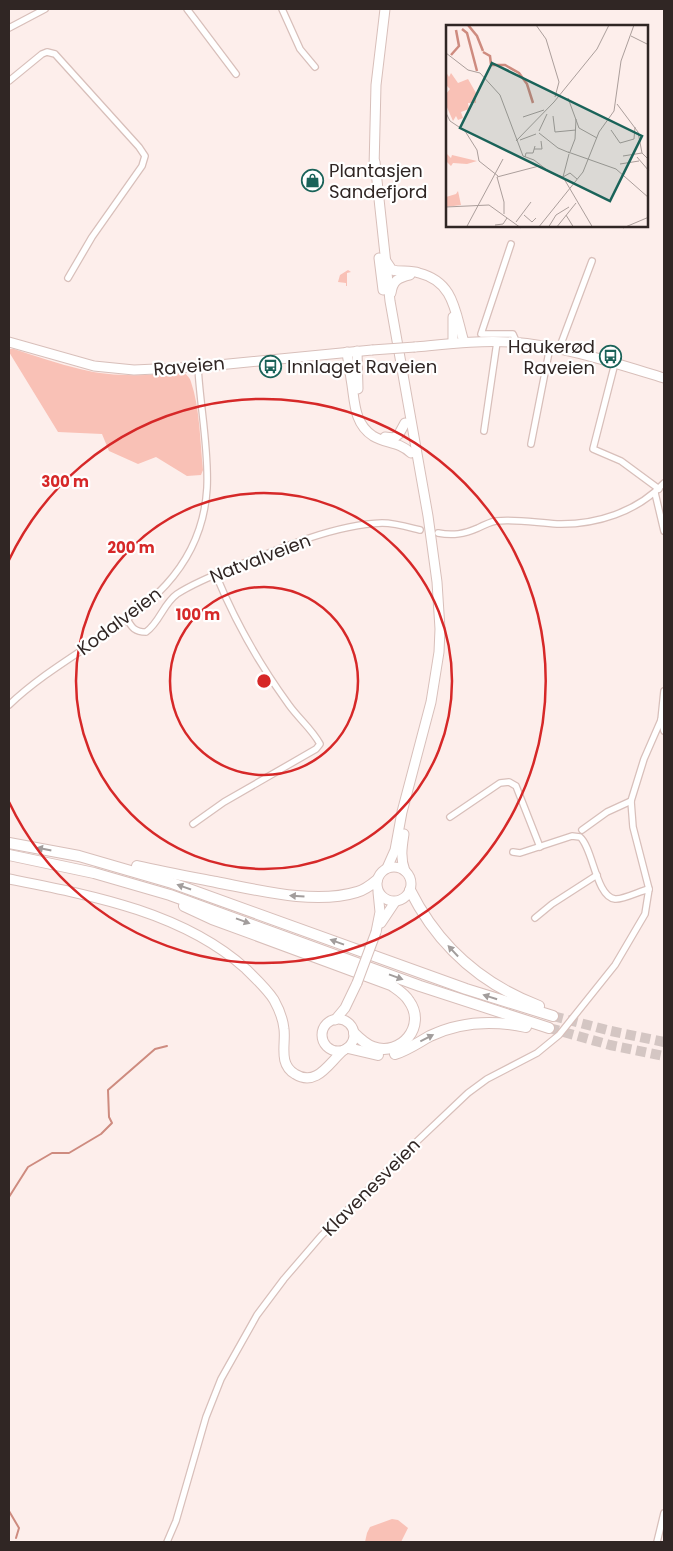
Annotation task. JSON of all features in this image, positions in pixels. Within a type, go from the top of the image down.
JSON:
[{"type":"highway","points":[[9,843],[79,856],[172,883],[450,983],[554,1014],[500,988],[472,970],[445,942],[410,890]]},
{"type":"highway","points":[[79,856],[90,854],[155,870],[265,892],[295,896],[352,893],[365,889],[377,880]]},
{"type":"highway","points":[[9,855],[72,867],[114,878],[216,911],[454,998],[548,1030],[496,1022],[473,1023],[452,1028],[392,1055],[381,1056],[346,1049]]},
{"type":"highway","points":[[114,878],[122,885],[168,900],[212,919],[391,985],[410,1002],[415,1016],[413,1030],[407,1039],[395,1048],[382,1049],[374,1047],[362,1041],[352,1029]]},
{"type":"main road","points":[[385,9],[376,85],[373,203],[380,271],[394,364],[432,548]]},
{"type":"main road","points":[[375,162],[390,300],[428,516],[439,603],[439,652],[431,702],[402,812],[395,850],[387,868]]},
{"type":"main road","points":[[384,255],[388,266],[392,270],[419,272],[437,280],[443,286],[454,303],[464,342]]},
{"type":"main road","points":[[390,300],[392,285],[400,277],[410,275],[429,280],[443,292],[452,308],[454,330],[452,344],[497,342],[555,348],[664,378]]},
{"type":"main road","name":"Raveien","points":[[9,342],[80,363],[116,369],[150,370],[452,344]]},
{"type":"main road","points":[[357,351],[358,392],[360,410],[364,422],[375,433],[387,438],[394,438],[399,434],[405,423]]},
{"type":"main road","points":[[347,352],[356,412],[363,427],[380,440],[399,444],[411,453]]},
{"type":"main road","points":[[335,1020],[346,1008],[376,932],[386,914],[395,902],[406,897],[410,890],[411,879],[402,864],[402,850],[413,772]]},
{"type":"main road","points":[[376,932],[380,912],[377,880],[380,873],[387,868],[396,867],[405,871]]},
{"type":"main road","points":[[9,879],[129,908],[169,920],[202,937],[242,965],[273,999],[283,1023],[284,1058],[288,1068],[296,1075],[302,1077],[311,1077],[327,1069],[353,1041],[351,1010],[357,983]]},
{"type":"main road","points":[[378,892],[387,900],[395,902]]},
{"type":"main road","points":[[319,1074],[326,1061],[328,1051],[324,1043],[323,1030],[328,1023],[335,1020],[344,1020],[352,1029]]},
{"type":"main road","points":[[324,1043],[334,1050],[346,1049]]},
{"type":"street","points":[[9,28],[45,9]]},
{"type":"street","points":[[187,9],[236,74]]},
{"type":"street","points":[[282,9],[300,50],[315,67]]},
{"type":"street","points":[[9,82],[42,54],[47,52],[55,54],[140,147],[144,156],[142,166],[92,237],[68,278]]},
{"type":"street","points":[[511,244],[481,334],[513,334],[517,343]]},
{"type":"street","points":[[532,444],[555,348],[592,261]]},
{"type":"street","points":[[484,431],[497,342]]},
{"type":"street","points":[[615,363],[593,449],[621,461],[657,491],[664,531]]},
{"type":"street","name":"Kodalveien","points":[[9,705],[32,684],[127,619],[163,590],[180,569],[193,546],[202,518],[207,490],[198,367]]},
{"type":"street","points":[[438,534],[450,536],[463,534],[493,521],[558,524],[590,522],[620,513],[657,491],[664,483]]},
{"type":"street","name":"Natvalveien","points":[[127,619],[133,629],[139,632],[146,632],[151,628],[165,606],[185,589],[296,542],[366,524],[403,525],[420,530]]},
{"type":"street","points":[[193,824],[224,802],[316,749],[320,744],[316,736],[290,707],[261,664],[231,612],[216,575]]},
{"type":"street","name":"Klavenesveien","points":[[167,1542],[176,1521],[211,1404],[233,1355],[257,1315],[284,1279],[326,1231],[468,1092],[487,1079],[537,1053],[559,1035],[617,962],[645,914],[649,889],[633,827],[631,801],[644,759],[661,720],[664,691]]},
{"type":"street","points":[[661,720],[664,731]]},
{"type":"street","points":[[450,818],[500,783],[509,782],[516,786],[540,846]]},
{"type":"street","points":[[582,830],[607,812],[631,801]]},
{"type":"street","points":[[513,852],[520,853],[572,836],[580,837],[586,846],[604,890],[612,898],[620,899],[649,889]]},
{"type":"street","points":[[535,918],[597,875]]},
{"type":"street","points":[[657,1542],[664,1513]]},
{"type":"shaded area","points":[[348,270],[351,272],[347,273],[346,286],[346,283],[338,282],[340,275]]},
{"type":"shaded area","points":[[9,349],[72,367],[106,374],[184,373],[191,381],[196,403],[203,470],[201,475],[187,476],[156,457],[138,464],[109,451],[102,434],[58,432],[9,352]]},
{"type":"shaded area","points":[[392,1519],[398,1520],[408,1528],[401,1542],[365,1542],[370,1527]]},
{"type":"waterway","points":[[9,1197],[28,1167],[52,1153],[69,1153],[101,1134],[112,1123],[109,1117],[108,1090],[155,1049],[167,1046]]},
{"type":"waterway","points":[[9,1511],[19,1528],[16,1538]]},
{"type":"tunnel","points":[[553,1016],[664,1042]]},
{"type":"tunnel","points":[[549,1028],[610,1045],[664,1056]]},
{"type":"place","name":"Plantasjen Sandefjord","points":[[313,180]]},
{"type":"place","name":"Haukerød Raveien","points":[[611,356]]},
{"type":"place","name":"Innlaget Raveien","points":[[271,366]]}]
